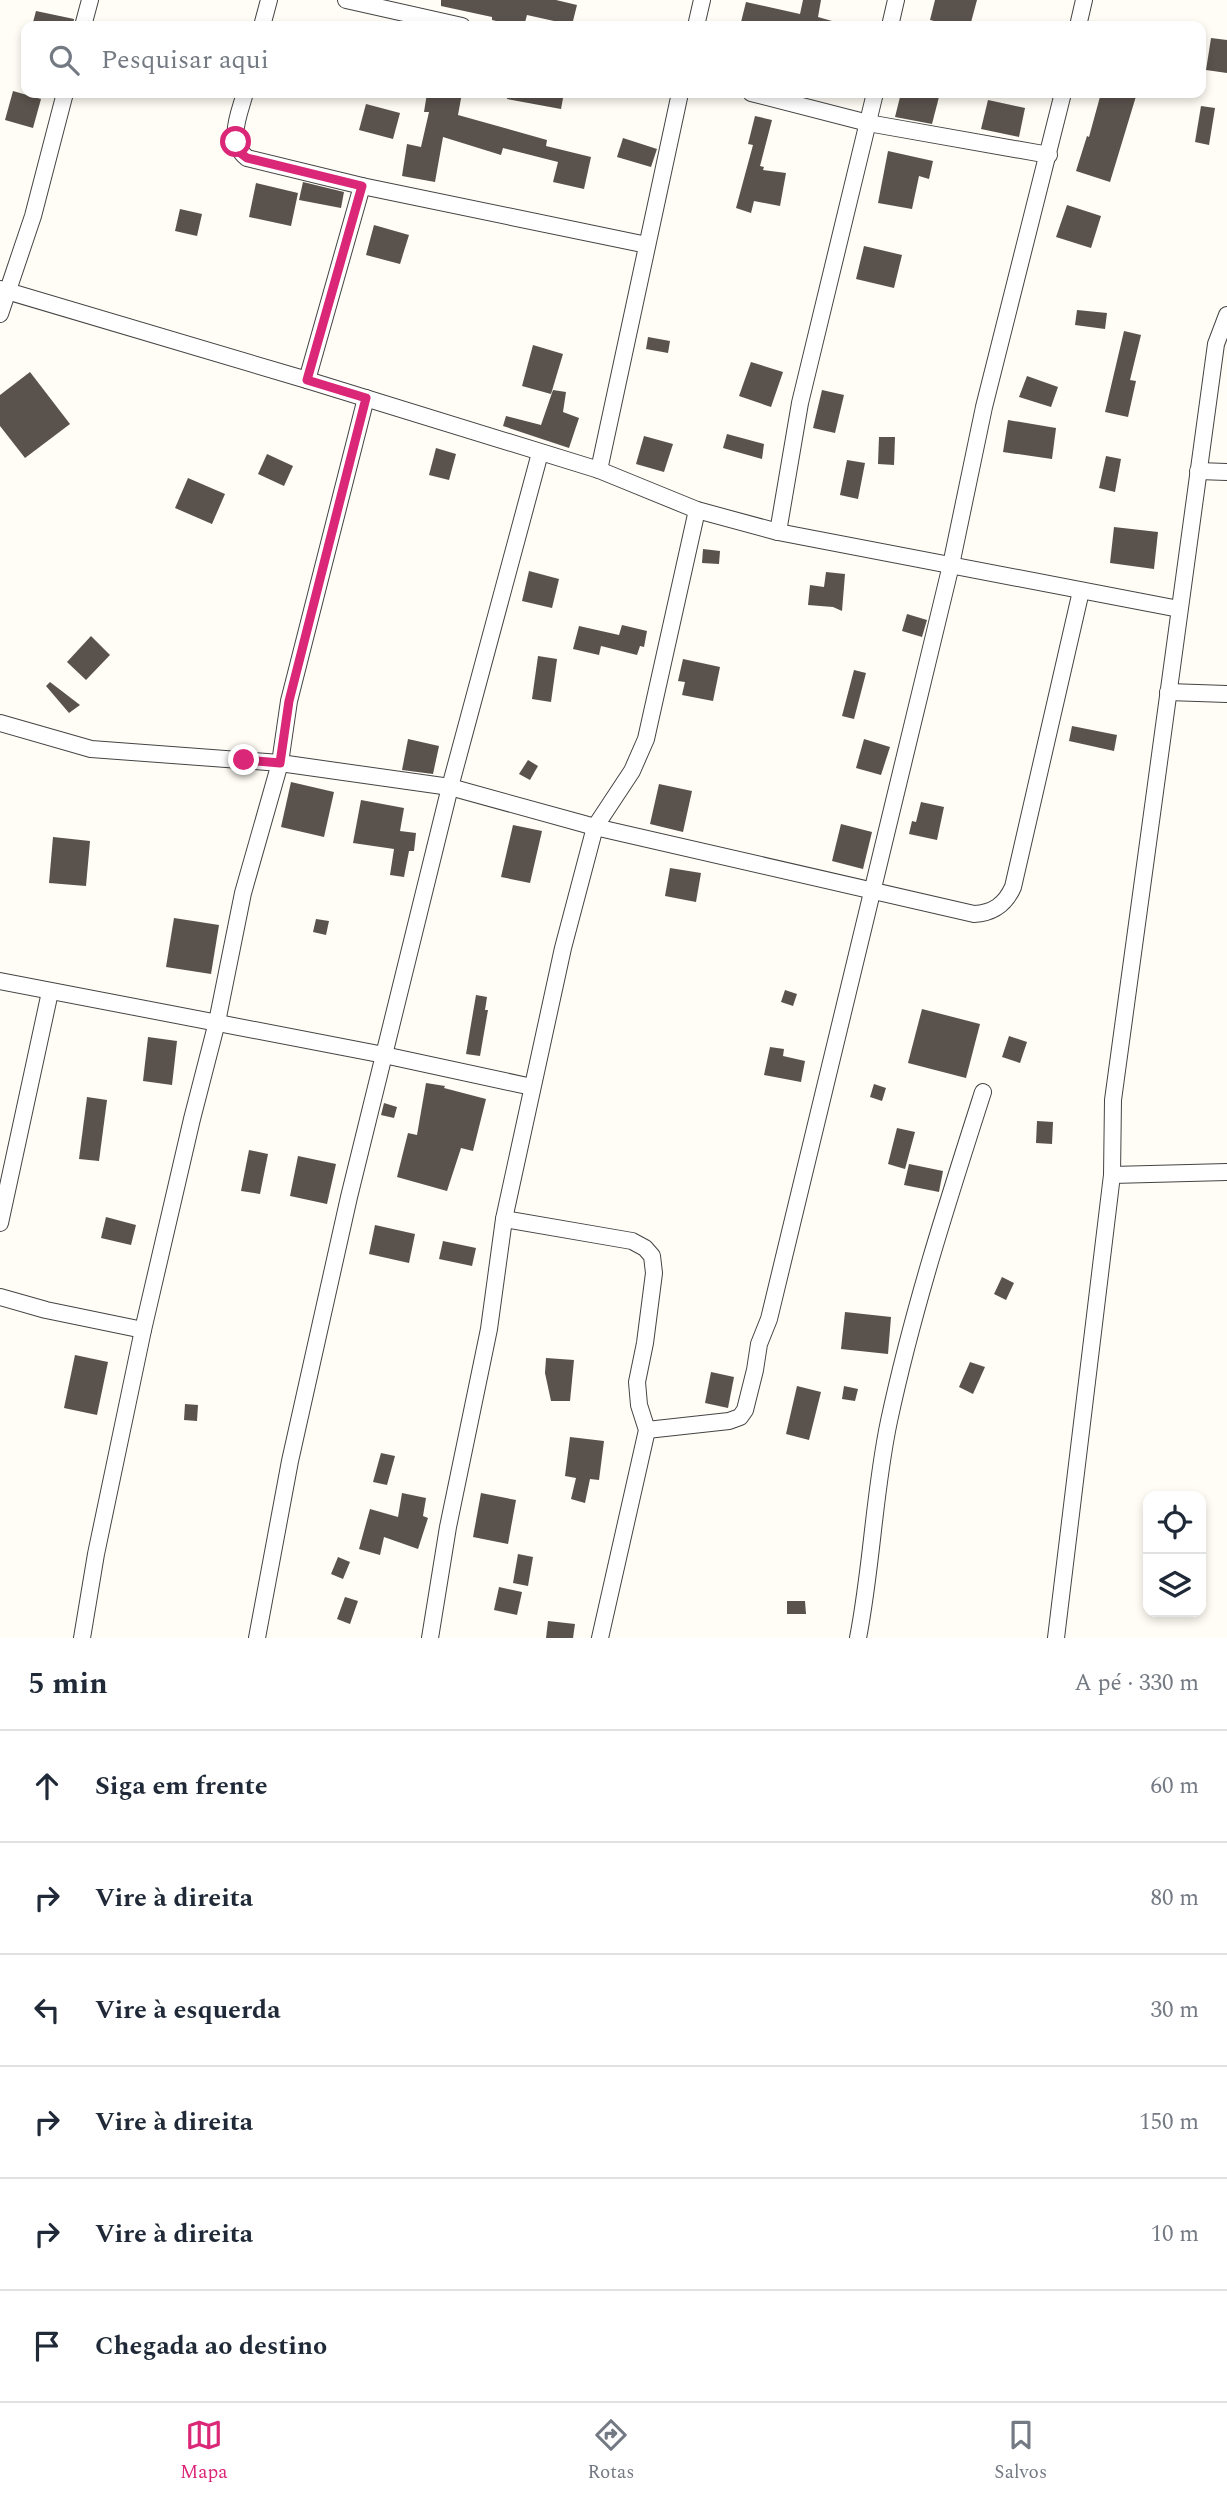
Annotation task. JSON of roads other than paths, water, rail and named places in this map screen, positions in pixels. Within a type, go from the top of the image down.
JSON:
[{"type":"street","points":[[84,21],[90,0]]},
{"type":"street","points":[[263,21],[269,0]]},
{"type":"street","points":[[346,0],[440,21]]},
{"type":"street","points":[[697,21],[702,0]]},
{"type":"street","points":[[891,21],[896,0]]},
{"type":"street","points":[[1079,21],[1084,0]]},
{"type":"street","points":[[0,314],[4,290],[33,216],[64,98]]},
{"type":"street","points":[[244,98],[235,132],[239,152],[247,158],[362,186],[647,245]]},
{"type":"street","points":[[599,470],[679,98]]},
{"type":"street","points":[[770,98],[868,123],[1049,155]]},
{"type":"street","points":[[778,532],[800,403],[874,98]]},
{"type":"street","points":[[647,1430],[729,1421],[740,1416],[745,1410],[951,565],[984,407],[1062,98]]},
{"type":"street","points":[[307,380],[362,186]]},
{"type":"street","points":[[4,290],[599,470],[697,510],[778,532],[1179,609]]},
{"type":"street","points":[[1056,1638],[1112,1175],[1113,1100],[1216,344],[1227,315]]},
{"type":"street","points":[[82,1638],[96,1554],[144,1330],[217,1022],[243,894],[280,763],[289,701],[366,398]]},
{"type":"street","points":[[257,1638],[290,1461],[384,1055],[450,787],[540,453]]},
{"type":"street","points":[[1198,471],[1227,472]]},
{"type":"street","points":[[430,1638],[448,1527],[489,1329],[504,1219],[563,948],[595,827],[632,771],[646,738],[697,510]]},
{"type":"street","points":[[0,723],[91,749],[280,763],[450,787],[595,827],[974,914],[994,910],[1009,896],[1081,591]]},
{"type":"street","points":[[1168,692],[1227,694]]},
{"type":"street","points":[[0,981],[384,1055],[532,1087]]},
{"type":"street","points":[[0,1223],[50,992]]},
{"type":"street","points":[[858,1638],[888,1424],[934,1244],[983,1092]]},
{"type":"street","points":[[1112,1175],[1227,1172]]},
{"type":"street","points":[[504,1219],[632,1241],[645,1248],[652,1256],[654,1272],[637,1382],[639,1405],[647,1430],[600,1638]]},
{"type":"street","points":[[0,1297],[46,1310],[144,1330]]}]
